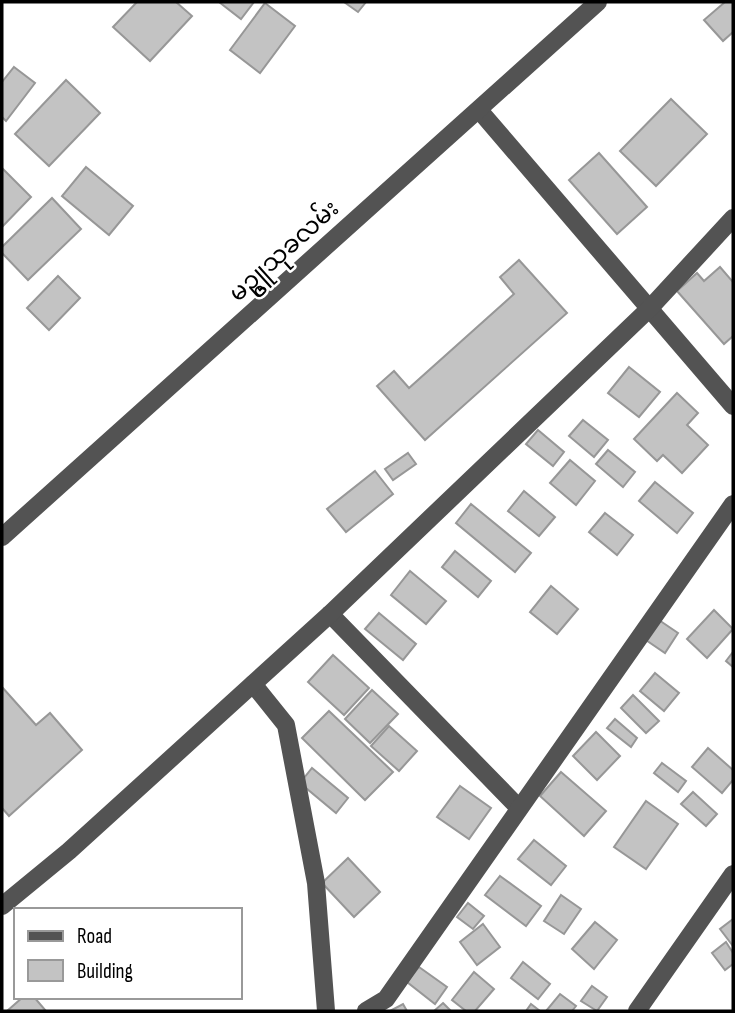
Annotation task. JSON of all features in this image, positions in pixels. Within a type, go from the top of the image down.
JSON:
[{"type":"street","name":"မဥ္ဇူသုခလမ်း","points":[[2,537],[598,2]]},
{"type":"street","points":[[479,110],[733,406]]},
{"type":"street","points":[[2,906],[69,851],[330,614],[650,308],[733,218]]},
{"type":"street","points":[[366,1011],[386,999],[733,504]]},
{"type":"street","points":[[330,614],[519,808]]},
{"type":"street","points":[[253,684],[286,725],[316,883],[326,1011]]},
{"type":"street","points":[[637,1011],[733,874]]},
{"type":"building","points":[[137,2],[176,2],[192,16],[150,61],[113,27]]},
{"type":"building","points":[[219,2],[254,2],[241,19]]},
{"type":"building","points":[[344,2],[366,2],[358,12]]},
{"type":"building","points":[[725,2],[733,2],[733,32],[723,41],[704,20]]},
{"type":"building","points":[[265,3],[295,26],[260,73],[230,50]]},
{"type":"building","points":[[14,67],[35,83],[6,121],[2,117],[2,82]]},
{"type":"building","points":[[66,80],[100,113],[49,166],[15,134]]},
{"type":"building","points":[[671,99],[707,134],[656,186],[620,151]]},
{"type":"building","points":[[599,153],[647,207],[617,234],[569,180]]},
{"type":"building","points":[[86,167],[133,206],[109,235],[62,196]]},
{"type":"building","points":[[2,168],[31,197],[2,227]]},
{"type":"building","points":[[52,198],[81,229],[28,280],[2,253],[2,247]]},
{"type":"building","points":[[519,260],[567,313],[425,440],[377,386],[394,371],[409,388],[514,294],[500,277]]},
{"type":"building","points":[[720,267],[733,282],[733,336],[724,344],[677,291],[697,273],[704,281]]},
{"type":"building","points":[[58,276],[80,298],[49,330],[27,308]]},
{"type":"building","points":[[629,367],[660,392],[639,417],[608,393]]},
{"type":"building","points":[[677,393],[698,413],[687,425],[708,445],[682,473],[663,455],[657,461],[634,439]]},
{"type":"building","points":[[583,420],[608,440],[594,457],[569,436]]},
{"type":"building","points":[[538,430],[564,452],[553,466],[526,444]]},
{"type":"building","points":[[608,450],[635,472],[623,487],[596,464]]},
{"type":"building","points":[[408,453],[416,464],[393,480],[385,469]]},
{"type":"building","points":[[570,460],[595,481],[576,505],[550,483]]},
{"type":"building","points":[[375,471],[393,494],[346,532],[327,509]]},
{"type":"building","points":[[655,482],[693,513],[677,533],[639,501]]},
{"type":"building","points":[[524,491],[555,517],[539,536],[508,511]]},
{"type":"building","points":[[471,504],[531,553],[515,572],[456,523]]},
{"type":"building","points":[[605,513],[633,535],[617,555],[589,532]]},
{"type":"building","points":[[455,551],[491,581],[478,597],[442,567]]},
{"type":"building","points":[[410,571],[446,601],[426,624],[391,595]]},
{"type":"building","points":[[551,586],[578,609],[557,634],[530,612]]},
{"type":"building","points":[[714,610],[733,629],[707,658],[687,639]]},
{"type":"building","points":[[379,613],[416,644],[403,660],[365,629]]},
{"type":"building","points":[[653,616],[678,633],[665,653],[640,636]]},
{"type":"building","points":[[733,652],[733,667],[726,661]]},
{"type":"building","points":[[333,655],[369,688],[344,715],[308,682]]},
{"type":"building","points":[[655,673],[679,693],[664,711],[640,691]]},
{"type":"building","points":[[2,687],[36,725],[50,713],[82,750],[9,816],[2,808]]},
{"type":"building","points":[[372,690],[398,714],[370,743],[345,719]]},
{"type":"building","points":[[633,695],[659,721],[646,733],[621,708]]},
{"type":"building","points":[[329,711],[393,772],[365,800],[302,738]]},
{"type":"building","points":[[615,719],[637,738],[631,747],[607,728]]},
{"type":"building","points":[[389,726],[417,751],[399,771],[371,746]]},
{"type":"building","points":[[596,732],[620,756],[597,780],[573,756]]},
{"type":"building","points":[[708,748],[733,770],[733,780],[722,793],[692,767]]},
{"type":"building","points":[[662,763],[686,781],[678,792],[654,773]]},
{"type":"building","points":[[312,768],[348,798],[336,813],[300,783]]},
{"type":"building","points":[[561,772],[606,811],[584,836],[540,796]]},
{"type":"building","points":[[460,786],[491,808],[469,839],[437,817]]},
{"type":"building","points":[[693,792],[717,814],[706,826],[681,804]]},
{"type":"building","points":[[646,801],[678,824],[646,869],[614,847]]},
{"type":"building","points":[[534,840],[566,866],[551,885],[518,859]]},
{"type":"building","points":[[348,858],[380,892],[354,917],[322,883]]},
{"type":"building","points":[[500,876],[541,906],[526,926],[485,895]]},
{"type":"building","points":[[561,895],[581,909],[564,934],[544,921]]},
{"type":"building","points":[[468,903],[484,916],[473,929],[457,917]]},
{"type":"building","points":[[733,919],[733,946],[720,929]]},
{"type":"building","points":[[595,922],[617,940],[594,969],[572,949]]},
{"type":"building","points":[[483,924],[500,947],[477,965],[460,942]]},
{"type":"building","points":[[726,942],[733,953],[733,964],[725,970],[712,953]]},
{"type":"building","points":[[523,962],[550,984],[538,999],[511,978]]},
{"type":"building","points":[[419,967],[447,987],[435,1004],[407,982]]},
{"type":"building","points":[[474,972],[494,989],[475,1011],[466,1011],[452,1000]]},
{"type":"building","points":[[592,986],[607,997],[597,1011],[581,1001]]},
{"type":"building","points":[[560,994],[576,1006],[572,1011],[546,1011]]},
{"type":"building","points":[[21,999],[36,999],[46,1011],[7,1011]]},
{"type":"building","points":[[443,1003],[451,1011],[434,1011]]},
{"type":"building","points":[[403,1004],[407,1011],[390,1011]]},
{"type":"building","points":[[531,1004],[540,1011],[526,1011]]}]
